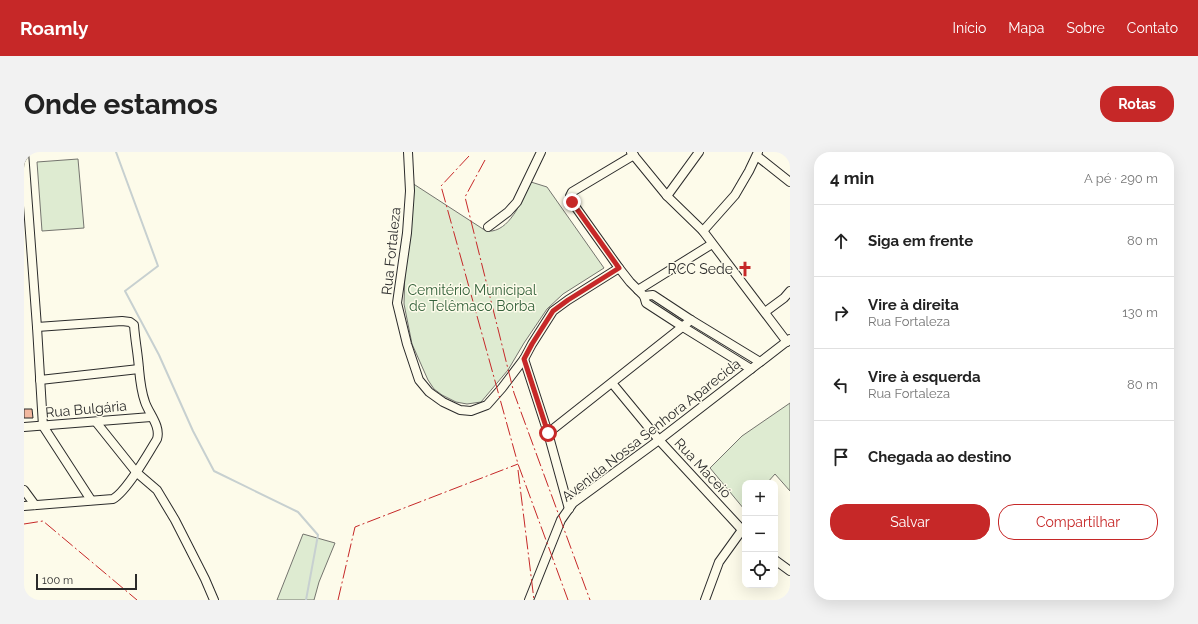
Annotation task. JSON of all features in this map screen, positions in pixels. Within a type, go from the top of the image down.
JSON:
[{"type":"street","points":[[24,152],[43,426],[91,500]]},
{"type":"street","name":"Rua Fortaleza","points":[[408,152],[410,191],[408,232],[397,302],[407,344],[419,380],[429,392],[443,402],[460,410],[471,411],[487,405],[524,359],[553,311],[619,268]]},
{"type":"street","points":[[488,227],[508,212],[517,202],[541,152]]},
{"type":"street","points":[[666,196],[699,152]]},
{"type":"street","points":[[751,369],[646,303],[641,293],[619,268],[572,202],[570,196],[572,192],[632,154],[666,196],[702,231],[788,340]]},
{"type":"street","points":[[702,231],[735,194],[758,154],[790,182]]},
{"type":"street","points":[[641,293],[712,244]]},
{"type":"street","points":[[765,312],[784,298],[790,291]]},
{"type":"street","points":[[641,293],[653,295],[760,362]]},
{"type":"street","points":[[548,433],[691,320]]},
{"type":"street","points":[[24,506],[113,499],[118,496],[136,472],[158,439],[159,434],[145,402],[141,388],[134,325],[130,322],[122,321],[37,327]]},
{"type":"street","name":"Avenida Nossa Senhora Aparecida","points":[[529,600],[561,520],[573,503],[659,440],[788,340]]},
{"type":"street","points":[[524,359],[548,433],[569,509]]},
{"type":"street","points":[[40,380],[139,369]]},
{"type":"street","name":"Rua Maceió","points":[[612,382],[659,440],[742,530]]},
{"type":"street","name":"Rua Bulgária","points":[[24,427],[151,417]]},
{"type":"street","points":[[96,422],[136,472],[157,490],[175,520],[214,600]]},
{"type":"street","points":[[24,490],[35,505]]},
{"type":"street","points":[[704,600],[719,562],[742,532]]},
{"type":"street","points":[[778,562],[790,571]]},
{"type":"green space","points":[[78,159],[84,228],[42,231],[37,162]]},
{"type":"green space","name":"Cemitério Municipal de Telêmaco Borba","points":[[531,182],[547,187],[604,268],[563,294],[547,309],[508,370],[481,402],[467,404],[456,402],[434,389],[428,380],[412,344],[404,304],[405,267],[412,183],[483,229],[492,231],[499,229],[511,218]]},
{"type":"green space","points":[[790,403],[790,491],[775,474],[770,480],[742,480],[742,507],[710,468],[742,436]]},
{"type":"green space","points":[[303,534],[335,543],[319,582],[314,600],[277,600]]},
{"type":"building","points":[[24,409],[32,409],[33,418],[24,418]]},
{"type":"waterway","points":[[116,152],[158,266],[125,291],[159,355],[193,431],[214,471],[298,512],[318,535],[306,600]]},
{"type":"power","points":[[469,156],[441,186],[518,464],[568,600]]},
{"type":"power","points":[[485,160],[465,197],[514,393],[590,600]]},
{"type":"power","points":[[338,600],[355,527],[518,464]]},
{"type":"power","points":[[518,470],[534,600]]},
{"type":"power","points":[[24,524],[43,521],[137,600]]},
{"type":"place","name":"RCC Sede","points":[[745,269]]},
{"type":"route","points":[[548,433],[524,359],[553,311],[619,268],[572,202]]}]
